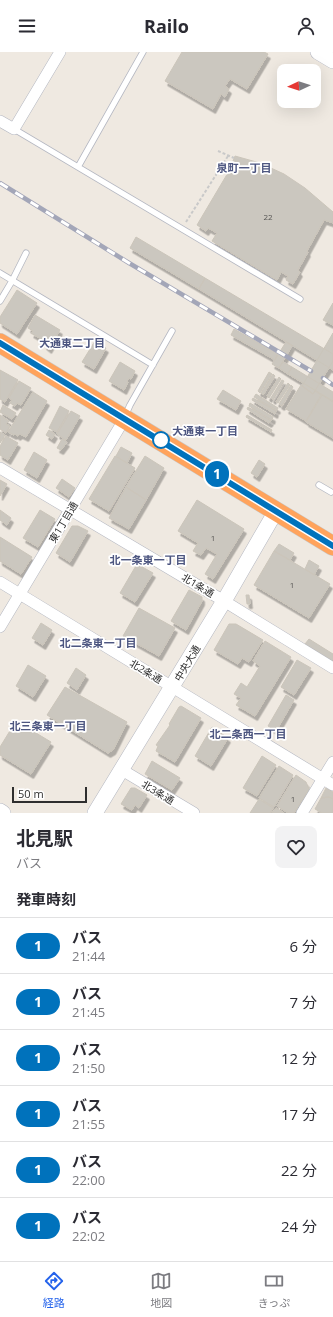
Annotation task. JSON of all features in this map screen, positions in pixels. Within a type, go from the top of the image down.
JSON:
[{"type":"highway","points":[[0,343],[333,546]]},
{"type":"street","points":[[0,121],[14,129],[60,52]]},
{"type":"street","points":[[318,52],[333,61]]},
{"type":"street","name":"東1丁目通","points":[[0,627],[124,418]]},
{"type":"street","name":"北1条通","points":[[0,468],[224,601],[333,668]]},
{"type":"street","name":"中央大通","points":[[96,813],[224,601],[276,511]]},
{"type":"street","name":"北2条通","points":[[0,582],[328,782]]},
{"type":"street","points":[[302,813],[328,782],[333,762]]},
{"type":"street","name":"北3条通","points":[[122,770],[194,813]]},
{"type":"lane","points":[[78,167],[143,52]]},
{"type":"lane","points":[[14,129],[300,299]]},
{"type":"lane","points":[[0,301],[26,253]]},
{"type":"lane","points":[[0,273],[153,365]]},
{"type":"lane","points":[[124,418],[172,331]]},
{"type":"lane","points":[[319,485],[330,492]]},
{"type":"path","points":[[218,151],[234,158]]},
{"type":"path","points":[[182,229],[228,156]]},
{"type":"building","points":[[182,52],[264,52],[268,54],[247,89],[230,79],[225,86],[229,89],[225,97],[221,94],[213,109],[165,81]]},
{"type":"building","points":[[235,156],[260,163],[284,174],[305,188],[333,212],[333,223],[324,220],[307,251],[308,252],[298,270],[300,272],[293,284],[286,280],[288,276],[281,272],[277,280],[212,241],[217,233],[208,228],[206,231],[197,225],[229,171],[233,173],[237,167],[233,161]]},
{"type":"building","points":[[136,237],[205,278],[199,289],[130,248]]},
{"type":"building","points":[[205,278],[333,354],[333,370],[199,289]]},
{"type":"building","points":[[17,290],[37,303],[17,334],[0,323],[0,317]]},
{"type":"building","points":[[333,303],[333,325],[323,320]]},
{"type":"building","points":[[35,315],[60,330],[49,349],[44,345],[46,342],[31,333],[33,331],[28,328]]},
{"type":"building","points":[[234,329],[278,354],[275,360],[231,335]]},
{"type":"building","points":[[333,333],[333,361],[313,394],[302,386]]},
{"type":"building","points":[[95,341],[106,348],[94,369],[82,362]]},
{"type":"building","points":[[286,342],[292,346],[279,368],[272,364]]},
{"type":"building","points":[[120,362],[135,371],[131,379],[129,378],[127,381],[128,382],[124,390],[109,381]]},
{"type":"building","points":[[283,362],[292,367],[288,374],[279,368]]},
{"type":"building","points":[[292,367],[333,392],[333,401],[288,374]]},
{"type":"building","points":[[0,370],[18,380],[5,402],[0,399]]},
{"type":"building","points":[[269,372],[272,374],[260,393],[258,391]]},
{"type":"building","points":[[273,374],[275,376],[263,395],[261,393]]},
{"type":"building","points":[[279,377],[281,379],[269,398],[267,396]]},
{"type":"building","points":[[282,380],[284,381],[273,400],[271,398]]},
{"type":"building","points":[[19,381],[31,388],[21,405],[17,403],[15,406],[10,403],[12,400],[9,398]]},
{"type":"building","points":[[288,383],[290,385],[278,403],[276,402]]},
{"type":"building","points":[[291,385],[293,387],[282,406],[279,404]]},
{"type":"building","points":[[301,385],[313,394],[315,391],[321,395],[306,421],[286,409]]},
{"type":"building","points":[[223,390],[241,401],[236,410],[217,399]]},
{"type":"building","points":[[33,392],[47,401],[26,437],[20,434],[18,436],[15,434],[14,435],[8,432]]},
{"type":"building","points":[[256,394],[278,408],[277,410],[254,397]]},
{"type":"building","points":[[322,395],[333,402],[333,438],[306,422]]},
{"type":"building","points":[[253,398],[276,411],[275,414],[252,400]]},
{"type":"building","points":[[250,403],[273,417],[272,420],[249,406]]},
{"type":"building","points":[[3,405],[16,413],[12,419],[0,412]]},
{"type":"building","points":[[60,406],[69,411],[57,432],[49,428]]},
{"type":"building","points":[[248,407],[271,421],[269,423],[247,409]]},
{"type":"building","points":[[71,411],[80,416],[66,440],[57,434]]},
{"type":"building","points":[[0,415],[9,421],[6,424],[10,426],[6,433],[0,429]]},
{"type":"building","points":[[247,415],[272,430],[271,432],[246,417]]},
{"type":"building","points":[[49,430],[55,434],[52,439],[46,435]]},
{"type":"building","points":[[0,432],[5,435],[0,443]]},
{"type":"building","points":[[6,436],[18,443],[8,460],[0,455],[0,446]]},
{"type":"building","points":[[62,439],[67,442],[61,450],[57,448]]},
{"type":"building","points":[[121,447],[132,453],[127,463],[116,456]]},
{"type":"building","points":[[34,452],[47,460],[37,478],[24,470]]},
{"type":"building","points":[[115,456],[135,468],[109,511],[89,499]]},
{"type":"building","points":[[145,456],[164,468],[146,500],[126,487]]},
{"type":"building","points":[[259,460],[265,464],[257,477],[251,473]]},
{"type":"building","points":[[62,479],[75,488],[69,497],[56,488]]},
{"type":"building","points":[[0,480],[7,484],[0,496]]},
{"type":"building","points":[[126,487],[146,500],[129,529],[109,518]]},
{"type":"building","points":[[197,500],[244,529],[213,579],[205,574],[217,554],[206,548],[201,555],[193,551],[198,543],[178,531]]},
{"type":"building","points":[[0,510],[11,518],[7,525],[0,520]]},
{"type":"building","points":[[40,510],[55,519],[38,547],[23,538]]},
{"type":"building","points":[[72,526],[78,526],[88,531],[70,562],[56,553]]},
{"type":"building","points":[[0,537],[32,557],[21,574],[0,561]]},
{"type":"building","points":[[279,544],[294,553],[290,560],[274,551]]},
{"type":"building","points":[[274,551],[330,584],[309,618],[254,585]]},
{"type":"building","points":[[309,560],[319,566],[314,575],[305,569]]},
{"type":"building","points":[[137,564],[153,573],[135,602],[120,593]]},
{"type":"building","points":[[189,590],[202,597],[202,601],[186,630],[171,621]]},
{"type":"building","points":[[246,595],[249,595],[250,604],[247,604]]},
{"type":"building","points":[[139,608],[175,628],[159,656],[123,636]]},
{"type":"building","points":[[41,623],[52,630],[43,645],[32,638]]},
{"type":"building","points":[[229,624],[236,624],[263,640],[249,662],[242,658],[238,664],[214,650]]},
{"type":"building","points":[[309,639],[333,654],[333,661],[305,644]]},
{"type":"building","points":[[265,641],[291,657],[255,716],[236,705],[241,698],[234,694],[241,683],[247,687],[260,666],[253,661]]},
{"type":"building","points":[[297,660],[311,668],[294,695],[281,687]]},
{"type":"building","points":[[28,665],[46,676],[33,697],[16,686]]},
{"type":"building","points":[[76,668],[86,675],[77,690],[67,683]]},
{"type":"building","points":[[65,687],[127,722],[113,750],[108,753],[47,715]]},
{"type":"building","points":[[286,695],[294,700],[276,731],[268,726]]},
{"type":"building","points":[[181,706],[201,718],[175,762],[156,751],[158,746],[156,745]]},
{"type":"building","points":[[16,721],[51,742],[31,774],[0,755],[0,747]]},
{"type":"building","points":[[212,727],[228,738],[211,766],[195,756]]},
{"type":"building","points":[[262,756],[276,765],[257,796],[243,788]]},
{"type":"building","points":[[152,761],[180,778],[172,790],[145,774]]},
{"type":"building","points":[[279,766],[293,775],[274,807],[259,798]]},
{"type":"building","points":[[296,775],[306,782],[309,789],[294,813],[288,813],[277,806]]},
{"type":"building","points":[[131,788],[135,788],[147,795],[139,808],[135,805],[132,810],[121,804]]},
{"type":"building","points":[[326,788],[333,792],[333,799],[329,797],[321,798]]},
{"type":"building","points":[[329,797],[333,799],[333,813],[322,813],[315,809],[321,798]]},
{"type":"building","points":[[259,799],[273,808],[270,813],[250,813]]},
{"type":"building","points":[[276,808],[284,813],[272,813]]},
{"type":"railway","points":[[0,183],[129,263],[311,371]]},
{"type":"railway","points":[[323,378],[333,385]]},
{"type":"bus line","name":"1","points":[[0,343],[333,546]]},
{"type":"district","name":"泉町一丁目","points":[[244,167]]},
{"type":"district","name":"大通東二丁目","points":[[72,342]]},
{"type":"district","name":"大通東一丁目","points":[[205,430]]},
{"type":"district","name":"北一条東一丁目","points":[[148,559]]},
{"type":"district","name":"北二条東一丁目","points":[[98,642]]},
{"type":"district","name":"北三条東一丁目","points":[[48,725]]},
{"type":"district","name":"北二条西一丁目","points":[[248,733]]}]
